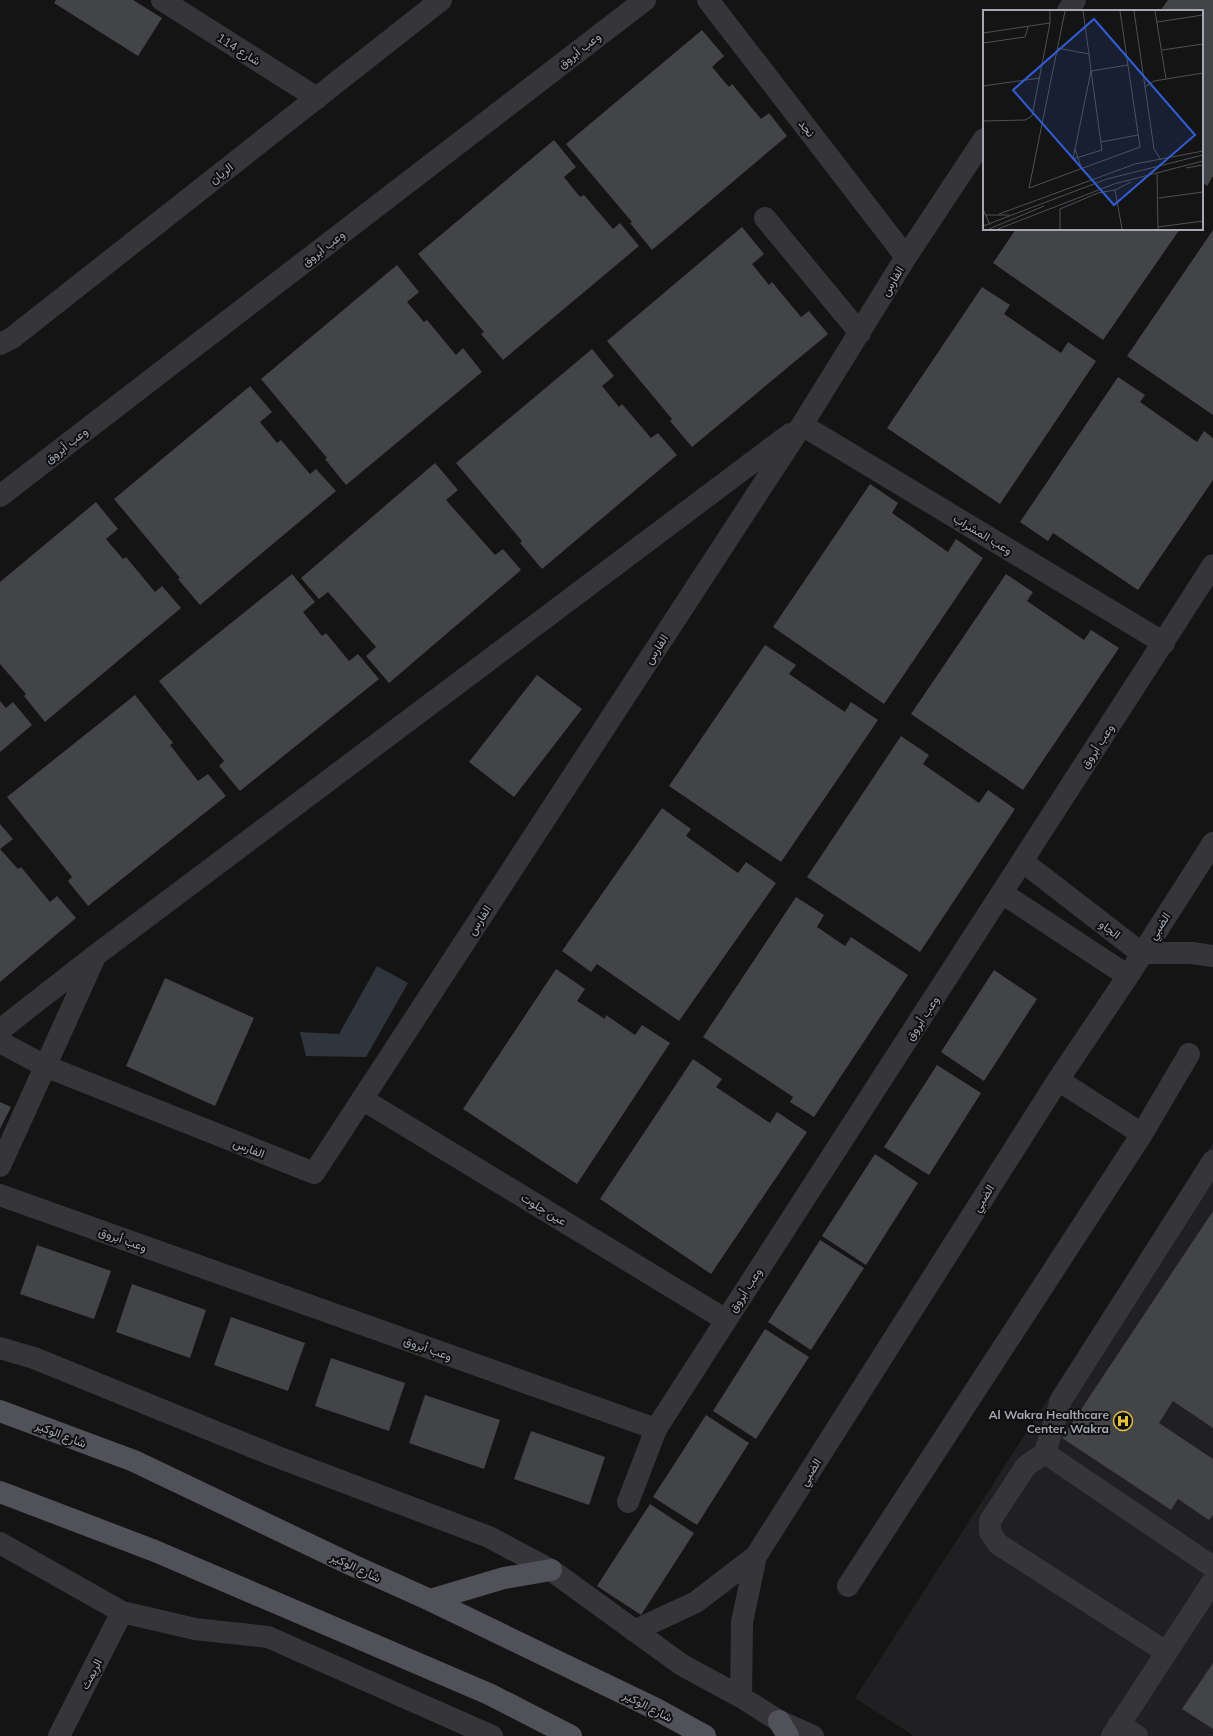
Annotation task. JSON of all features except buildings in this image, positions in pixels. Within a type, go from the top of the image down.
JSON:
[{"type":"main road","name":"شارع الوكير","points":[[0,1411],[134,1461],[352,1565],[430,1600],[649,1706],[705,1736]]},
{"type":"main road","points":[[0,1492],[184,1563],[489,1694],[571,1736]]},
{"type":"main road","points":[[430,1600],[504,1578],[551,1570]]},
{"type":"street","name":"شارع 114","points":[[162,0],[317,98]]},
{"type":"street","name":"الريان","points":[[0,344],[12,338],[441,0]]},
{"type":"street","name":"وعب أبروق","points":[[0,496],[645,0]]},
{"type":"street","name":"نجد","points":[[708,0],[906,257]]},
{"type":"street","points":[[1069,10],[1075,0]]},
{"type":"street","name":"الفارس","points":[[0,1042],[45,1066],[314,1173],[802,425],[906,257],[983,141]]},
{"type":"street","points":[[765,218],[860,333]]},
{"type":"street","name":"الفارس","points":[[0,1030],[96,955],[802,425]]},
{"type":"street","name":"وعب المشراب","points":[[802,425],[1164,643]]},
{"type":"street","name":"وعب أبروق","points":[[0,1195],[656,1429],[1213,565]]},
{"type":"street","name":"الضبي","points":[[634,1631],[696,1602],[756,1556],[1058,1080],[1128,976],[1141,953],[1213,843]]},
{"type":"street","name":"الجاو","points":[[1022,861],[1141,953]]},
{"type":"street","points":[[1002,893],[1128,976]]},
{"type":"street","points":[[1141,953],[1192,953],[1213,956]]},
{"type":"street","name":"الفارس","points":[[0,1166],[96,955]]},
{"type":"street","points":[[848,1586],[1142,1134],[1189,1054]]},
{"type":"street","points":[[1058,1080],[1142,1134]]},
{"type":"street","name":"عين جلوت","points":[[362,1099],[726,1320]]},
{"type":"street","points":[[1166,1652],[998,1544],[990,1532],[990,1521],[1026,1466],[1045,1453],[1061,1400],[1213,1161]]},
{"type":"street","points":[[0,1348],[34,1358],[275,1456],[489,1537],[551,1570],[682,1664],[742,1697],[784,1729],[813,1736]]},
{"type":"street","points":[[628,1502],[656,1429]]},
{"type":"street","points":[[1045,1453],[1213,1567]]},
{"type":"street","points":[[0,1543],[122,1612],[195,1630],[268,1637],[492,1736]]},
{"type":"street","name":"الضبي","points":[[742,1697],[742,1622],[756,1556]]},
{"type":"street","points":[[1137,1736],[1115,1730],[1213,1581]]},
{"type":"street","name":"الريمث","points":[[59,1736],[122,1612]]},
{"type":"shaded area","points":[[377,966],[408,983],[366,1057],[306,1056],[300,1032],[339,1034]]},
{"type":"shaded area","name":"Al Wakra Healthcare Center, Wakra","points":[[1213,1143],[1213,1736],[914,1736],[855,1698]]},
{"type":"place","name":"Al Wakra Healthcare Center, Wakra","points":[[1123,1421]]}]
